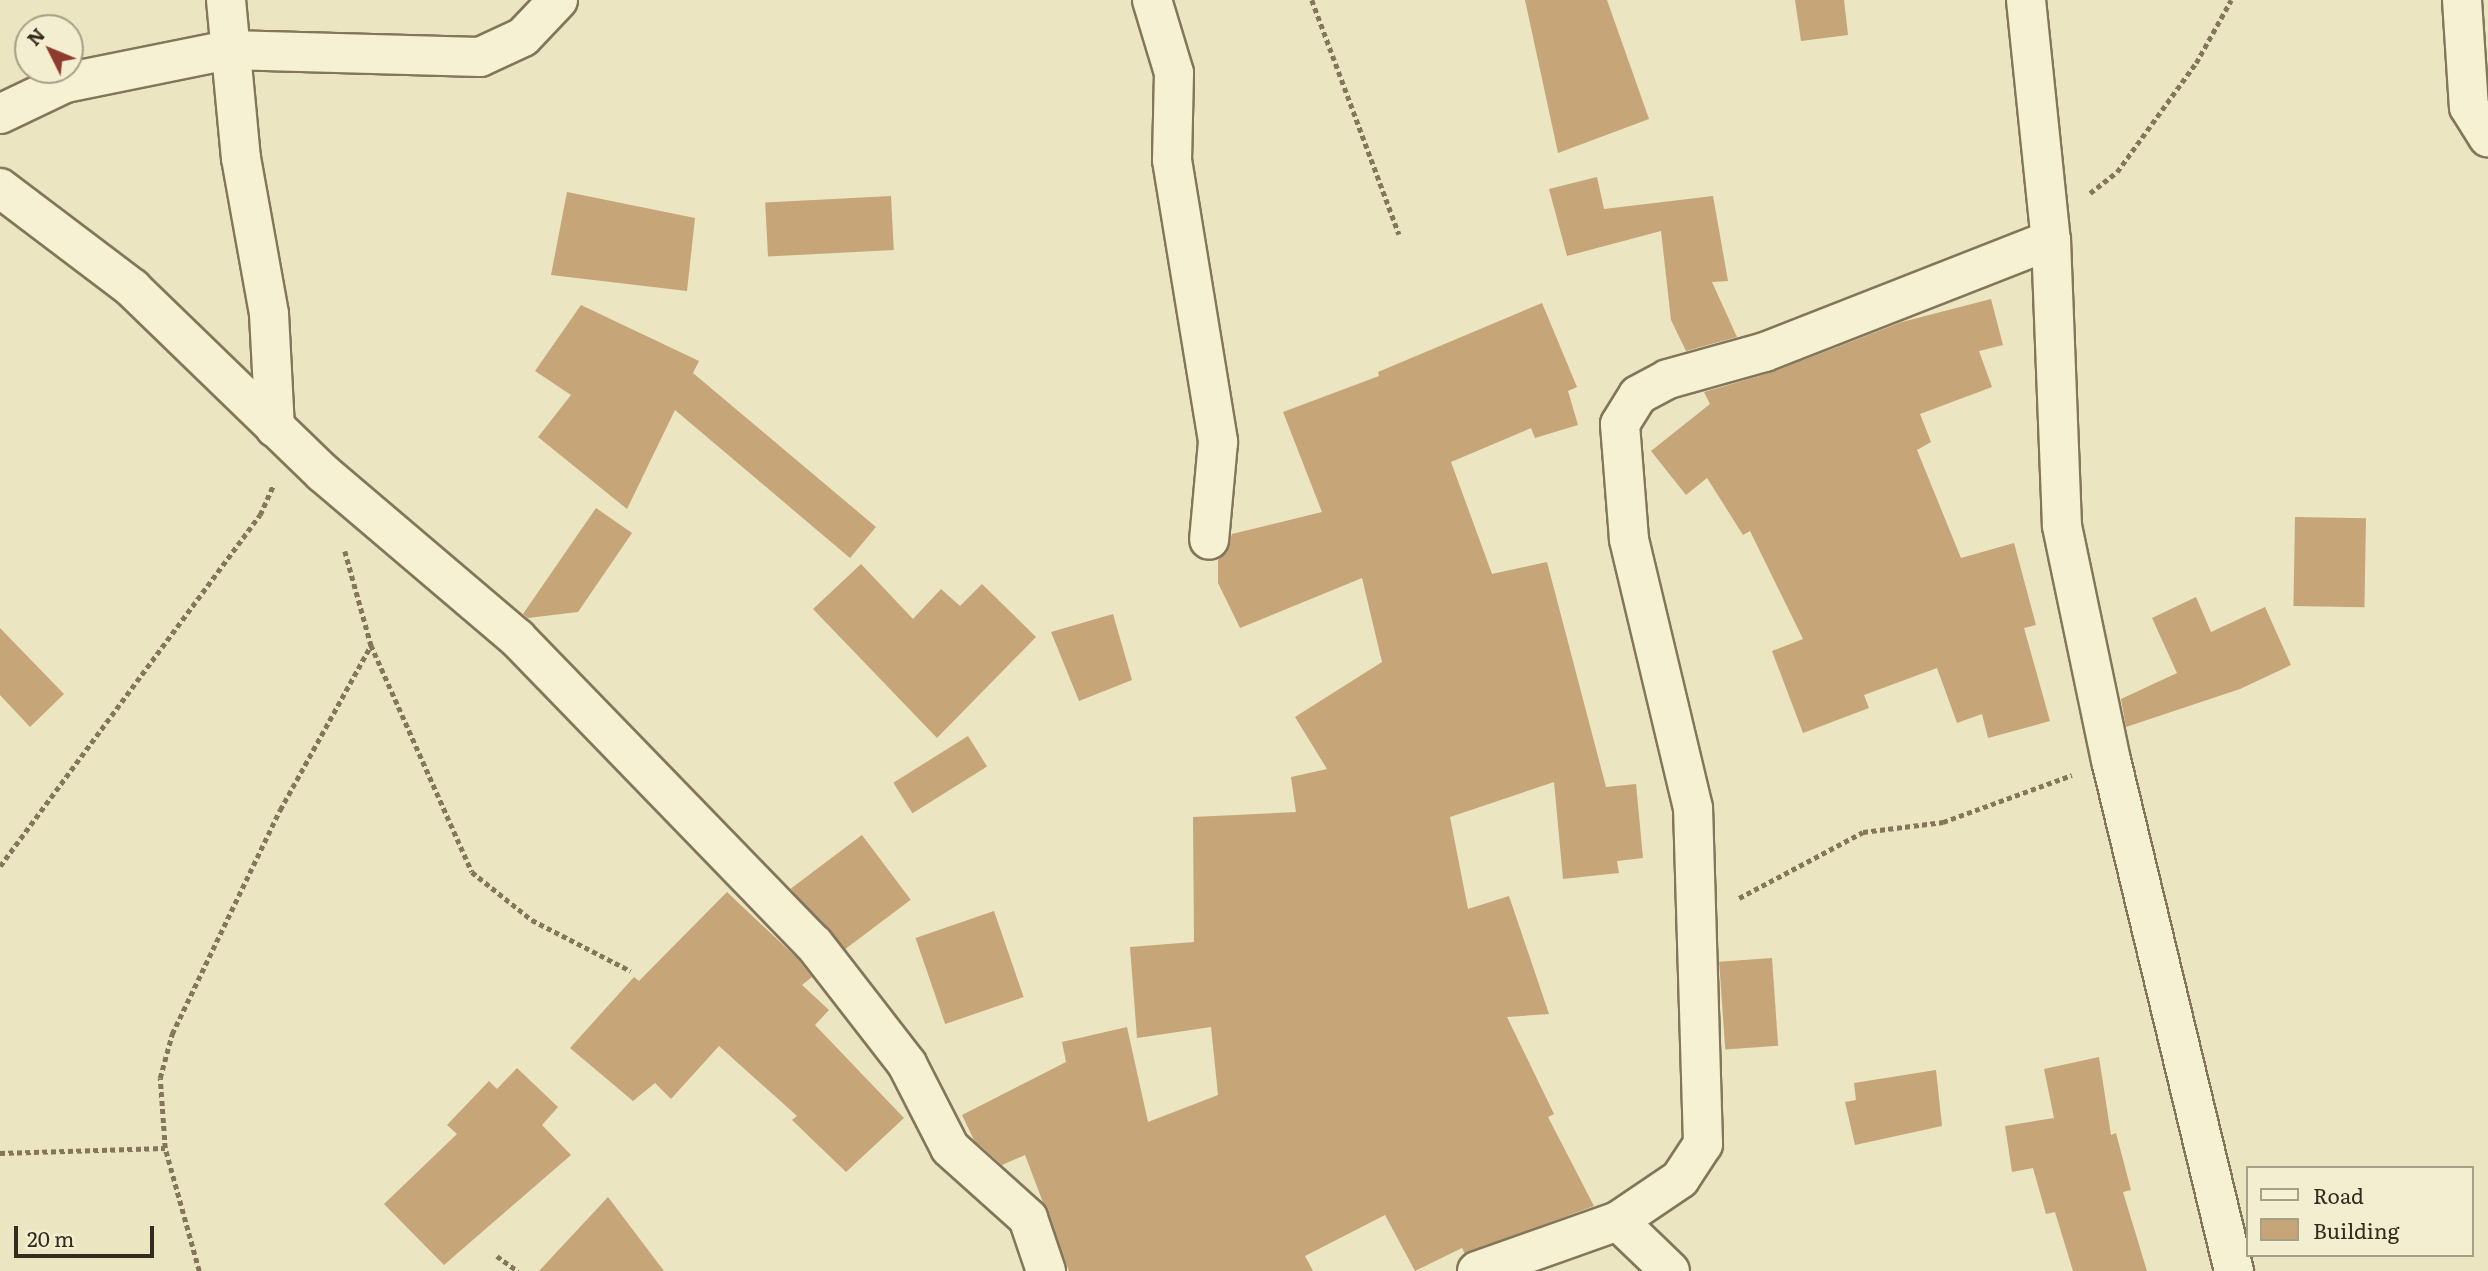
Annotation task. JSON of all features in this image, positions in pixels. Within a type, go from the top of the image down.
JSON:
[{"type":"street","points":[[226,0],[241,158],[269,314],[284,436]]},
{"type":"street","points":[[0,114],[65,83],[229,50],[480,57],[523,37],[558,0]]},
{"type":"street","points":[[1152,0],[1174,73],[1172,159],[1219,442],[1209,540]]},
{"type":"street","points":[[2026,0],[2050,232],[2062,526],[2111,760],[2234,1271]]},
{"type":"street","points":[[2462,0],[2469,107],[2488,138]]},
{"type":"street","points":[[0,188],[132,288],[284,436],[517,638],[814,944],[907,1064],[950,1148],[1028,1218],[1046,1271]]},
{"type":"street","points":[[1477,1271],[1618,1221],[1680,1179],[1703,1144],[1693,808],[1629,539],[1620,424],[1638,395],[1668,379],[1765,352],[2050,232]]},
{"type":"street","points":[[1618,1221],[1670,1271]]},
{"type":"path","points":[[1312,0],[1399,234]]},
{"type":"path","points":[[2050,232],[2117,172],[2196,63],[2231,0]]},
{"type":"path","points":[[0,866],[260,514],[284,436]]},
{"type":"path","points":[[342,539],[371,645],[472,872],[532,920],[631,971]]},
{"type":"path","points":[[199,1271],[164,1148],[160,1078],[172,1034],[280,810],[371,645]]},
{"type":"path","points":[[1696,915],[1762,888],[1863,832],[1942,822],[2111,760]]},
{"type":"path","points":[[0,1153],[164,1148]]},
{"type":"path","points":[[497,1256],[518,1271]]},
{"type":"building","points":[[1525,0],[1607,0],[1649,119],[1558,153]]},
{"type":"building","points":[[1795,0],[1844,0],[1848,35],[1801,41]]},
{"type":"building","points":[[1597,177],[1604,209],[1713,196],[1728,281],[1712,282],[1737,337],[1686,351],[1671,320],[1661,231],[1567,256],[1549,189]]},
{"type":"building","points":[[567,192],[695,218],[687,291],[551,275]]},
{"type":"building","points":[[891,196],[894,250],[768,257],[765,203]]},
{"type":"building","points":[[1991,299],[2003,345],[1979,351],[1992,387],[1920,414],[1931,442],[1917,450],[1961,558],[2014,543],[2036,625],[2024,628],[2050,721],[1988,738],[1982,714],[1957,723],[1937,668],[1864,695],[1869,708],[1803,733],[1772,651],[1803,639],[1750,531],[1743,535],[1707,478],[1686,495],[1651,451],[1710,404],[1704,392],[1773,372],[1902,322]]},
{"type":"building","points":[[1542,303],[1577,387],[1568,391],[1578,425],[1535,438],[1531,428],[1451,462],[1492,574],[1547,562],[1606,787],[1636,784],[1643,858],[1617,861],[1619,873],[1563,879],[1554,782],[1450,817],[1468,909],[1509,896],[1549,1014],[1507,1017],[1554,1114],[1548,1117],[1594,1206],[1465,1254],[1462,1248],[1415,1271],[1385,1215],[1305,1256],[1313,1271],[1069,1271],[1025,1155],[1002,1165],[974,1140],[962,1115],[1066,1062],[1062,1042],[1127,1027],[1148,1122],[1218,1095],[1211,1027],[1137,1038],[1130,947],[1194,942],[1193,817],[1296,812],[1291,777],[1327,769],[1295,717],[1382,662],[1362,578],[1240,628],[1218,583],[1218,560],[1227,552],[1232,534],[1322,512],[1283,412],[1379,376],[1378,372]]},
{"type":"building","points":[[581,305],[699,361],[693,373],[876,527],[850,558],[675,410],[627,509],[538,437],[571,395],[535,371]]},
{"type":"building","points":[[596,508],[632,533],[578,612],[528,618],[523,614]]},
{"type":"building","points":[[2295,517],[2366,518],[2364,607],[2293,606]]},
{"type":"building","points":[[861,564],[913,619],[941,589],[960,606],[982,584],[1036,637],[937,738],[813,609]]},
{"type":"building","points":[[2196,597],[2211,632],[2265,607],[2291,665],[2240,689],[2126,727],[2121,699],[2177,673],[2152,618]]},
{"type":"building","points":[[1113,614],[1132,680],[1079,701],[1051,632]]},
{"type":"building","points":[[0,628],[64,694],[30,727],[0,695]]},
{"type":"building","points":[[968,736],[987,767],[912,813],[893,783]]},
{"type":"building","points":[[862,835],[911,900],[840,953],[791,889]]},
{"type":"building","points":[[727,892],[797,958],[812,977],[802,985],[829,1010],[815,1025],[904,1118],[846,1172],[792,1120],[797,1116],[719,1046],[671,1099],[655,1083],[633,1101],[570,1048],[634,977],[639,981]]},
{"type":"building","points":[[994,911],[1024,997],[945,1024],[916,938]]},
{"type":"building","points":[[1772,958],[1778,1046],[1725,1049],[1719,962]]},
{"type":"building","points":[[2099,1057],[2111,1135],[2116,1133],[2131,1190],[2123,1192],[2147,1271],[2073,1271],[2055,1212],[2046,1214],[2033,1168],[2012,1172],[2005,1126],[2054,1118],[2044,1069]]},
{"type":"building","points":[[517,1068],[558,1107],[542,1125],[571,1155],[444,1265],[384,1204],[457,1134],[447,1125],[489,1081],[497,1089]]},
{"type":"building","points":[[1936,1070],[1942,1126],[1855,1145],[1845,1102],[1856,1100],[1854,1083]]},
{"type":"building","points":[[608,1197],[664,1271],[539,1271]]}]
